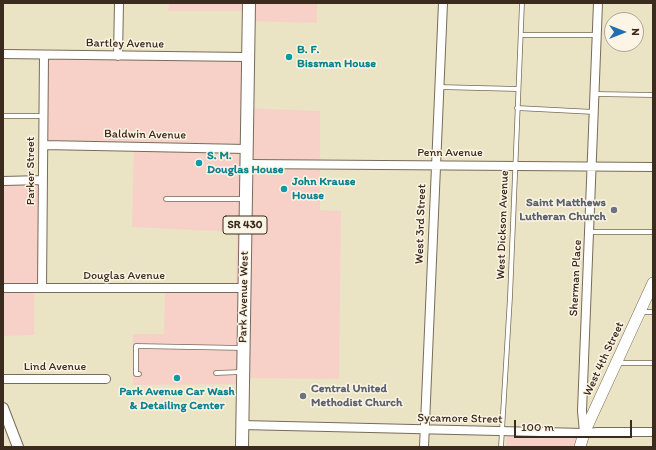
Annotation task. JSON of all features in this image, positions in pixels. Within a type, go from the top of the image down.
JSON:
[{"type":"main road","name":"Park Avenue West","points":[[242,447],[249,3]]},
{"type":"main road","name":"West 4th Street","points":[[580,447],[584,433],[653,283]]},
{"type":"street","points":[[118,56],[119,3]]},
{"type":"street","name":"West 3rd Street","points":[[424,447],[443,3]]},
{"type":"street","name":"Sherman Place","points":[[584,433],[582,411],[598,3]]},
{"type":"street","name":"Bartley Avenue","points":[[3,54],[247,57]]},
{"type":"street","name":"Parker Street","points":[[42,288],[44,55]]},
{"type":"street","name":"Baldwin Avenue","points":[[44,145],[246,149]]},
{"type":"street","name":"Penn Avenue","points":[[246,164],[653,167]]},
{"type":"street","points":[[3,181],[43,180]]},
{"type":"street","name":"Douglas Avenue","points":[[3,288],[244,288]]},
{"type":"street","name":"Lind Avenue","points":[[3,379],[106,379]]},
{"type":"street","points":[[3,408],[18,447]]},
{"type":"street","name":"Sycamore Street","points":[[242,425],[584,433],[653,432]]},
{"type":"lane","name":"West Dickson Avenue","points":[[501,447],[510,297],[522,3]]},
{"type":"lane","points":[[521,35],[597,35]]},
{"type":"lane","points":[[439,87],[518,89]]},
{"type":"lane","points":[[595,94],[653,95]]},
{"type":"lane","points":[[517,108],[594,112]]},
{"type":"lane","points":[[3,116],[44,116]]},
{"type":"lane","points":[[166,199],[246,198]]},
{"type":"lane","points":[[590,232],[653,232]]},
{"type":"lane","points":[[640,312],[653,312]]},
{"type":"lane","points":[[139,374],[136,374],[136,346],[243,348]]},
{"type":"lane","points":[[616,363],[653,363]]},
{"type":"lane","points":[[216,373],[243,372]]},
{"type":"shaded area","points":[[169,3],[317,3],[317,23],[248,21],[248,11],[168,11]]},
{"type":"shaded area","points":[[47,59],[245,61],[244,108],[320,111],[320,210],[341,211],[339,379],[250,378],[250,384],[133,385],[133,334],[164,334],[165,283],[236,283],[237,232],[132,227],[134,143],[46,141]]},
{"type":"shaded area","points":[[3,177],[40,177],[39,282],[34,282],[34,335],[3,336]]},
{"type":"shaded area","points":[[507,435],[576,438],[575,447],[506,447]]},
{"type":"place","name":"B. F. Bissman House","points":[[289,57]]},
{"type":"place","name":"S. M. Douglas House","points":[[199,163]]},
{"type":"place","name":"John Krause House","points":[[284,189]]},
{"type":"place","name":"Saint Matthews Lutheran Church","points":[[614,210]]},
{"type":"place","name":"Park Avenue Car Wash & Detailing Center","points":[[177,378]]},
{"type":"place","name":"Central United Methodist Church","points":[[303,396]]}]
